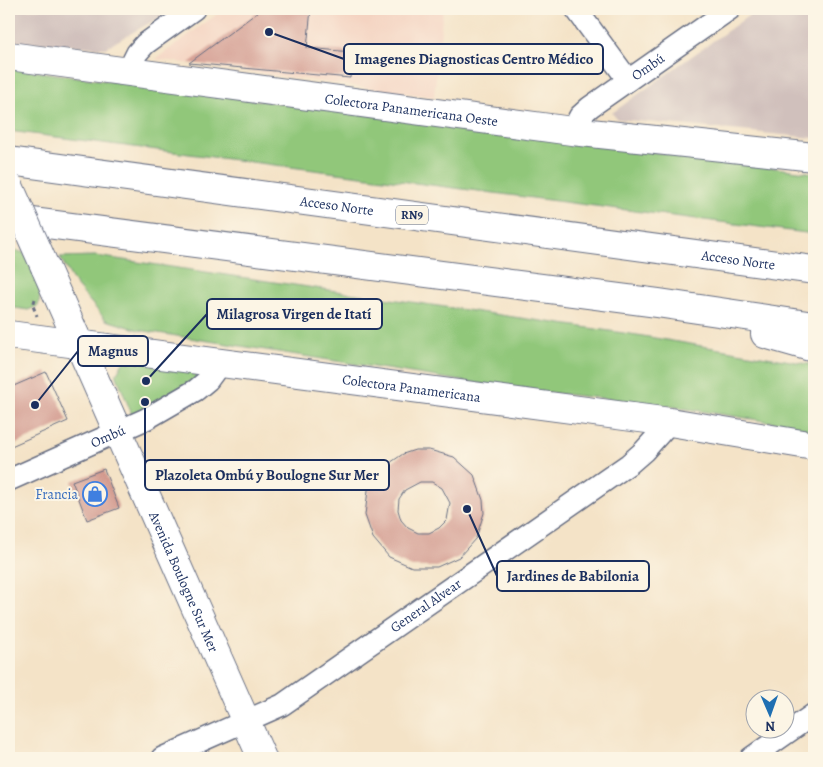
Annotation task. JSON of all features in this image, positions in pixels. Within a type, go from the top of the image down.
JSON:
[{"type":"main road","name":"Colectora Panamericana Oeste","points":[[9,56],[572,131],[814,157]]},
{"type":"main road","name":"Acceso Norte","points":[[9,161],[814,270]]},
{"type":"main road","name":"Avenida Boulogne Sur Mer","points":[[9,186],[262,758]]},
{"type":"main road","points":[[9,220],[658,303],[814,326]]},
{"type":"main road","points":[[662,249],[814,258]]},
{"type":"main road","points":[[658,303],[814,348]]},
{"type":"main road","name":"Colectora Panamericana","points":[[9,335],[222,361],[456,395],[670,422],[814,446]]},
{"type":"street","points":[[128,71],[136,53],[145,44],[194,9]]},
{"type":"street","points":[[576,9],[628,80]]},
{"type":"street","name":"Ombú","points":[[572,131],[580,116],[590,107],[730,9]]},
{"type":"street","name":"Ombú","points":[[9,480],[146,420],[196,390],[208,380],[222,361]]},
{"type":"street","name":"General Alvear","points":[[162,758],[282,705],[629,464],[644,452],[670,422]]},
{"type":"street","points":[[751,758],[814,714]]},
{"type":"shaded area","points":[[9,9],[174,9],[105,48],[9,41]]},
{"type":"shaded area","points":[[224,9],[443,9],[434,97],[156,59]]},
{"type":"shaded area","points":[[758,9],[814,9],[814,138],[617,119],[612,113]]},
{"type":"green space","points":[[9,68],[814,173],[814,234],[9,131]]},
{"type":"green space","points":[[9,248],[24,253],[37,278],[40,292],[38,306],[28,310],[9,307]]},
{"type":"green space","points":[[96,256],[637,335],[814,365],[814,431],[784,424],[649,403],[513,389],[139,330],[106,320],[75,284],[60,257]]},
{"type":"green space","points":[[125,360],[201,370],[192,383],[134,420],[116,374]]},
{"type":"building","points":[[262,9],[311,9],[307,48],[352,52],[350,78],[189,63]]},
{"type":"building","points":[[46,372],[68,421],[9,447],[9,388]]},
{"type":"building","points":[[415,450],[429,450],[454,457],[474,475],[483,500],[484,513],[476,538],[459,557],[437,567],[412,567],[389,557],[373,538],[365,515],[368,490],[381,469],[403,454]],"holes":[[[420,482],[432,482],[442,488],[450,503],[447,520],[439,528],[429,533],[418,533],[408,528],[401,520],[398,510],[399,499],[405,490]]]},
{"type":"building","name":"Francia","points":[[104,469],[119,508],[87,520],[72,481]]},
{"type":"place","name":"Imagenes Diagnosticas Centro Médico","points":[[269,32]]},
{"type":"place","name":"Milagrosa Virgen de Itatí","points":[[146,381]]},
{"type":"place","name":"Plazoleta Ombú y Boulogne Sur Mer","points":[[145,402]]},
{"type":"place","name":"Magnus","points":[[35,405]]},
{"type":"place","name":"Francia","points":[[95,494]]},
{"type":"place","name":"Jardines de Babilonia","points":[[467,509]]}]
